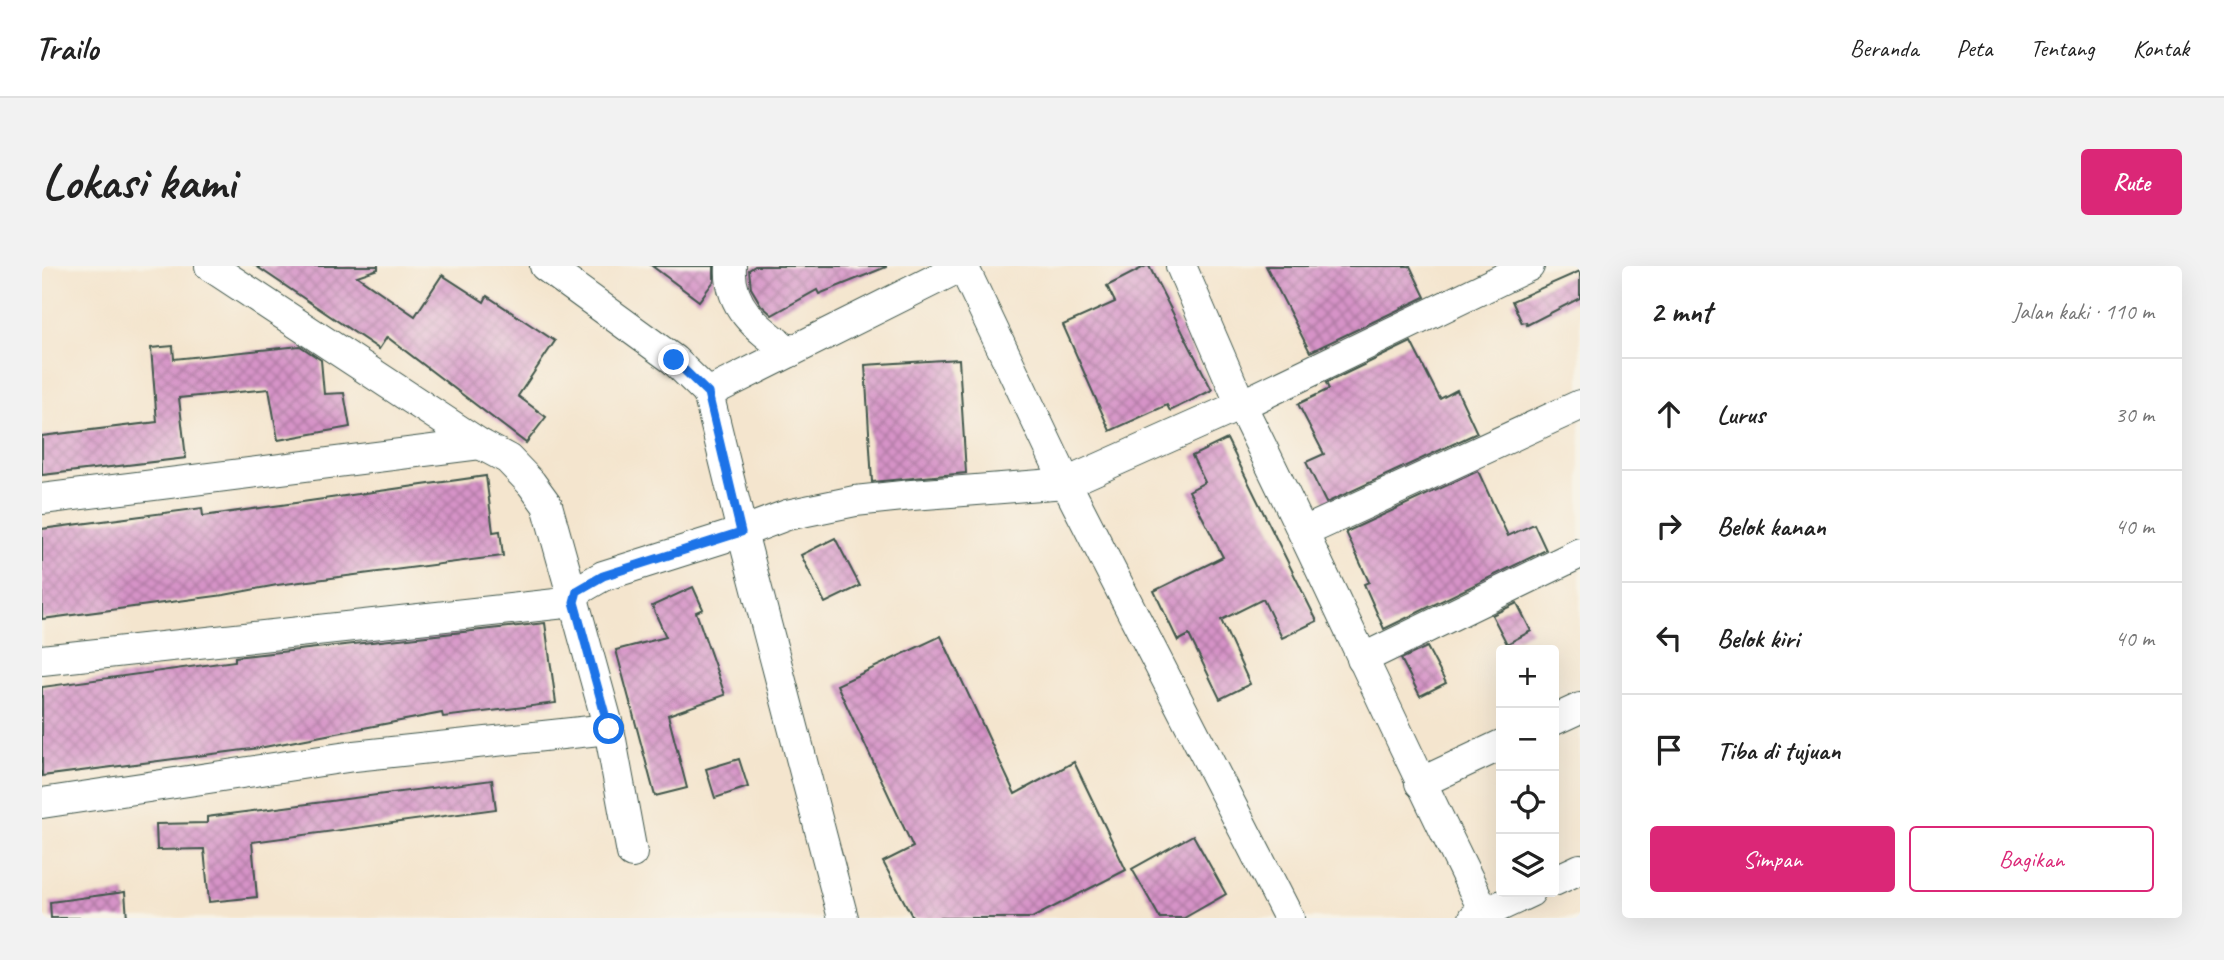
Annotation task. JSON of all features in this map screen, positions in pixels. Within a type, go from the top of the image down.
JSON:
[{"type":"street","points":[[210,266],[480,444],[509,459],[547,505],[609,729],[632,853]]},
{"type":"street","points":[[545,266],[674,360],[708,393],[741,532],[843,918]]},
{"type":"street","points":[[731,266],[733,295],[746,314],[760,329],[790,352]]},
{"type":"street","points":[[708,393],[962,266],[1066,483],[1289,918]]},
{"type":"street","points":[[1181,266],[1241,405],[1304,532],[1483,916],[1520,897]]},
{"type":"street","points":[[574,602],[577,591],[603,576],[787,515],[855,501],[1066,483],[1241,405],[1529,266]]},
{"type":"street","points":[[1304,532],[1580,405]]},
{"type":"street","points":[[42,499],[480,444]]},
{"type":"street","points":[[1362,659],[1580,553]]},
{"type":"street","points":[[42,660],[574,602]]},
{"type":"street","points":[[1559,718],[1580,708]]},
{"type":"street","points":[[42,803],[354,756],[609,729]]},
{"type":"street","points":[[1420,783],[1496,747]]},
{"type":"street","points":[[1559,879],[1580,869]]},
{"type":"building","points":[[256,266],[378,266],[378,269],[357,276],[415,316],[442,275],[484,302],[487,296],[555,341],[518,396],[546,417],[526,443],[387,337],[379,349]]},
{"type":"building","points":[[652,266],[714,266],[714,281],[699,301]]},
{"type":"building","points":[[755,266],[886,267],[819,294],[817,290],[772,315],[761,305],[751,288],[749,270]]},
{"type":"building","points":[[1149,266],[1212,390],[1170,411],[1167,405],[1110,431],[1063,325],[1115,302],[1107,286]]},
{"type":"building","points":[[1266,266],[1410,266],[1425,297],[1310,352]]},
{"type":"building","points":[[1580,271],[1580,298],[1527,325],[1526,322],[1522,323],[1512,301]]},
{"type":"building","points":[[1411,342],[1440,399],[1457,390],[1477,433],[1326,503],[1306,462],[1324,454],[1298,404],[1329,389],[1326,383]]},
{"type":"building","points":[[173,346],[174,359],[300,346],[321,360],[324,394],[344,393],[350,427],[278,440],[269,389],[179,398],[186,458],[42,475],[42,436],[157,422],[151,348]]},
{"type":"building","points":[[959,359],[966,473],[872,482],[865,365]]},
{"type":"building","points":[[1227,439],[1317,621],[1282,638],[1263,599],[1221,620],[1250,684],[1220,699],[1189,635],[1178,641],[1154,591],[1223,557],[1189,491],[1205,482],[1192,456]]},
{"type":"building","points":[[1478,471],[1508,536],[1534,524],[1546,550],[1384,629],[1364,584],[1369,582],[1346,532]]},
{"type":"building","points":[[486,476],[493,532],[500,531],[503,556],[42,619],[42,529],[202,508],[203,516]]},
{"type":"building","points":[[835,538],[860,586],[825,603],[801,555]]},
{"type":"building","points":[[693,587],[703,609],[696,612],[725,695],[668,715],[687,788],[655,796],[616,650],[666,637],[652,606]]},
{"type":"building","points":[[1517,603],[1531,631],[1507,644],[1492,615]]},
{"type":"building","points":[[545,623],[556,703],[443,717],[442,713],[259,748],[42,776],[42,687],[235,661],[235,657]]},
{"type":"building","points":[[941,636],[1015,794],[1074,762],[1126,870],[1032,918],[913,918],[883,862],[913,847],[837,685]]},
{"type":"building","points":[[1427,647],[1446,683],[1420,696],[1401,659]]},
{"type":"building","points":[[739,759],[748,787],[715,798],[706,769]]},
{"type":"building","points":[[492,780],[496,809],[252,842],[257,897],[209,902],[204,849],[157,850],[156,824],[207,823],[207,817]]},
{"type":"building","points":[[1193,835],[1226,894],[1184,918],[1160,918],[1132,869]]},
{"type":"building","points":[[125,892],[127,918],[51,918],[50,902]]},
{"type":"route","points":[[609,729],[574,602],[577,591],[603,576],[741,532],[708,393],[674,360]]}]
